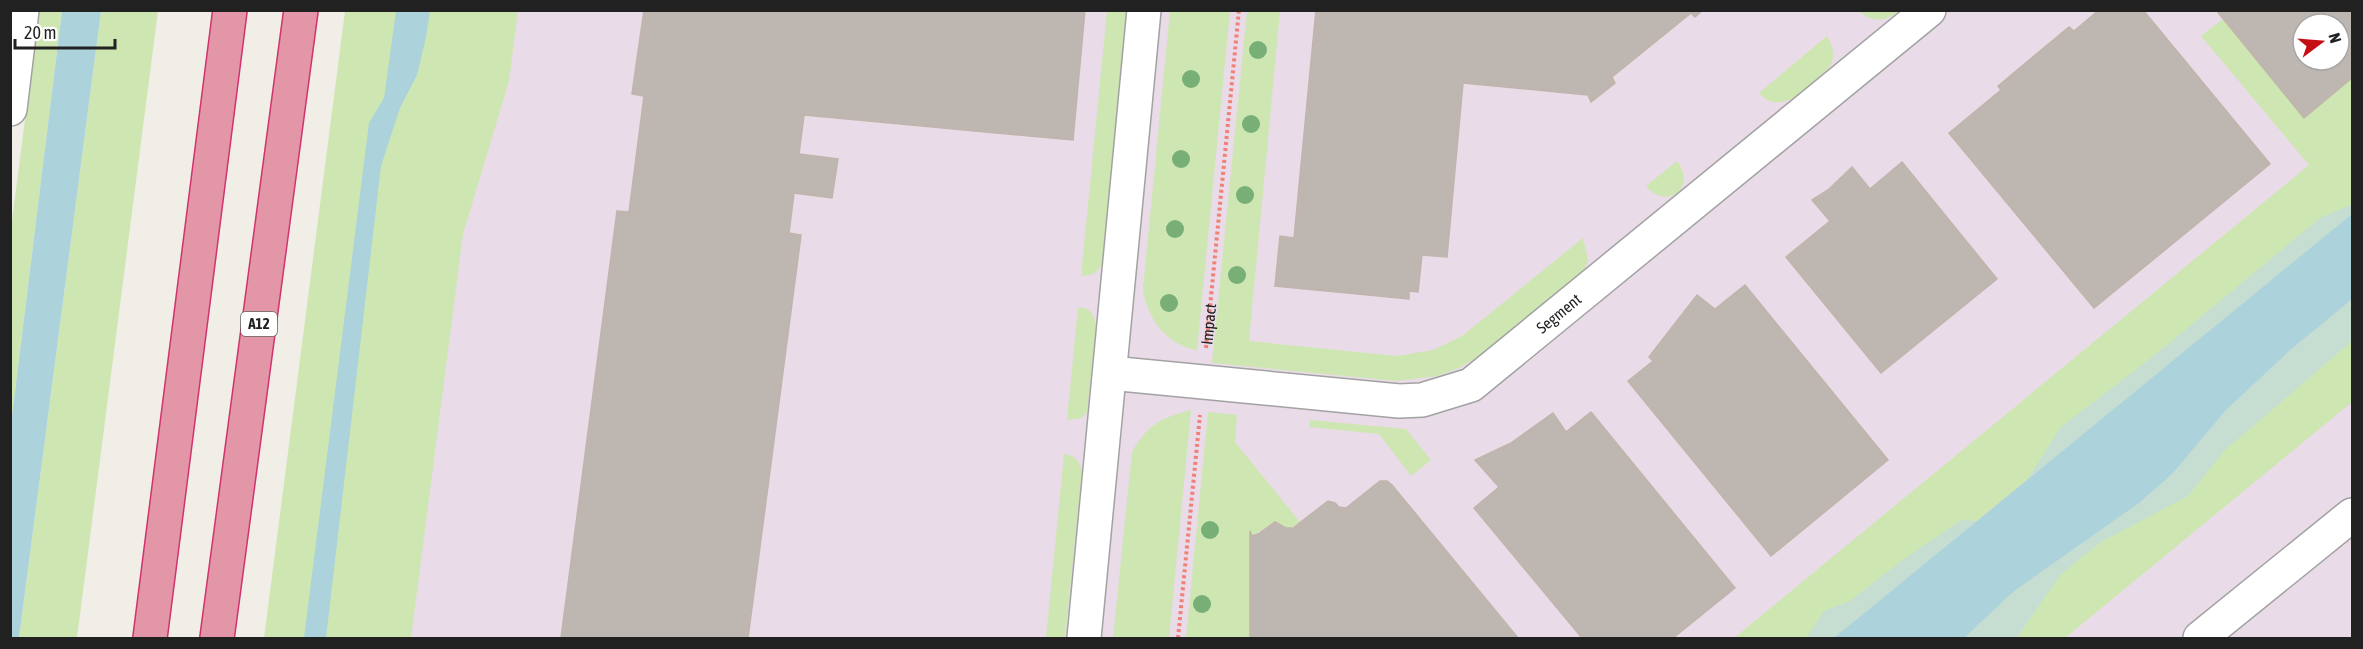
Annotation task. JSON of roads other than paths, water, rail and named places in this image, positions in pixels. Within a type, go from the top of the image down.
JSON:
[{"type":"highway","points":[[150,639],[230,10]]},
{"type":"highway","name":"A12","points":[[217,639],[301,10]]},
{"type":"street","points":[[10,109],[22,10]]},
{"type":"street","points":[[1084,639],[1144,10]]},
{"type":"street","name":"Segment","points":[[1110,373],[1399,401],[1422,400],[1471,386],[1929,10]]},
{"type":"street","points":[[2200,639],[2352,515]]},
{"type":"water","points":[[62,11],[101,11],[19,638],[11,638],[11,424]]},
{"type":"water","points":[[396,11],[430,11],[417,75],[400,108],[381,166],[326,638],[304,638],[369,123],[384,98]]},
{"type":"water","points":[[2352,214],[2352,299],[2289,351],[2226,410],[2172,474],[2139,503],[2014,591],[1964,638],[1834,638]]}]
